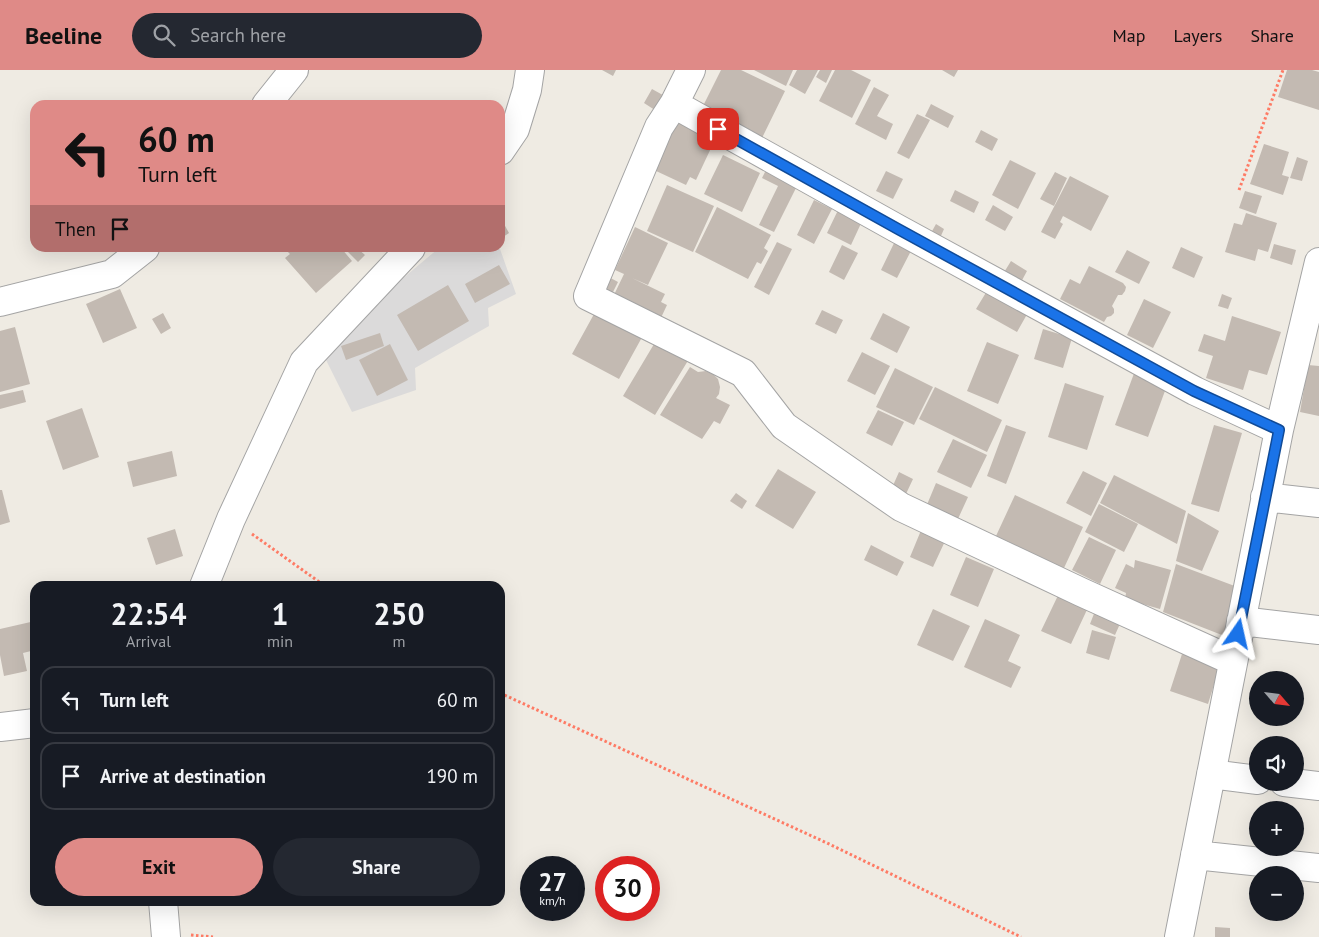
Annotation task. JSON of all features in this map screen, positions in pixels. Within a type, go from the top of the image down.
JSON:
[{"type":"street","points":[[270,100],[294,70]]},
{"type":"street","points":[[505,144],[515,129],[527,90],[530,70]]},
{"type":"street","points":[[691,70],[674,104],[659,127],[588,296],[743,373],[784,426],[901,507],[1233,661]]},
{"type":"street","points":[[674,104],[1194,391],[1279,430]]},
{"type":"street","points":[[0,302],[112,274],[140,252]]},
{"type":"street","points":[[206,581],[231,519],[304,362],[407,252]]},
{"type":"street","points":[[1179,937],[1279,430],[1309,346],[1319,262]]},
{"type":"street","points":[[1266,497],[1319,503]]},
{"type":"street","points":[[1241,621],[1319,630]]},
{"type":"street","points":[[0,727],[30,724]]},
{"type":"street","points":[[1211,774],[1249,779]]},
{"type":"street","points":[[1304,784],[1319,786]]},
{"type":"street","points":[[1195,854],[1319,868]]},
{"type":"street","points":[[163,906],[166,937]]},
{"type":"path","points":[[1239,190],[1283,70]]},
{"type":"path","points":[[231,519],[318,581]]},
{"type":"path","points":[[505,696],[827,842],[1021,937]]},
{"type":"shaded area","points":[[434,252],[501,252],[516,294],[488,308],[489,326],[415,368],[416,390],[352,412],[326,360],[371,305]]},
{"type":"building","points":[[602,70],[616,70],[613,76]]},
{"type":"building","points":[[721,70],[741,70],[785,91],[762,138],[702,108]]},
{"type":"building","points":[[754,70],[793,70],[786,86]]},
{"type":"building","points":[[797,70],[818,70],[805,94],[789,85]]},
{"type":"building","points":[[820,70],[832,70],[826,83],[816,77]]},
{"type":"building","points":[[835,70],[851,70],[871,80],[852,118],[819,101]]},
{"type":"building","points":[[942,70],[958,70],[954,77]]},
{"type":"building","points":[[1287,70],[1312,70],[1319,72],[1319,110],[1278,97]]},
{"type":"building","points":[[874,87],[889,95],[877,116],[893,124],[886,140],[855,124]]},
{"type":"building","points":[[652,89],[670,99],[661,114],[644,103]]},
{"type":"building","points":[[931,104],[954,116],[948,128],[925,116]]},
{"type":"building","points":[[681,112],[711,137],[708,143],[712,146],[696,180],[690,177],[686,185],[654,170]]},
{"type":"building","points":[[917,114],[930,120],[909,159],[897,153]]},
{"type":"building","points":[[981,130],[998,139],[992,151],[975,142]]},
{"type":"building","points":[[1264,144],[1289,152],[1282,175],[1289,177],[1283,195],[1250,184]]},
{"type":"building","points":[[723,155],[760,173],[742,212],[704,194]]},
{"type":"building","points":[[1297,157],[1308,161],[1302,181],[1290,178]]},
{"type":"building","points":[[1010,160],[1036,173],[1018,209],[992,195]]},
{"type":"building","points":[[767,168],[798,184],[774,232],[759,225],[778,186],[762,178]]},
{"type":"building","points":[[886,171],[903,179],[893,199],[876,191]]},
{"type":"building","points":[[1055,172],[1067,178],[1054,206],[1040,199]]},
{"type":"building","points":[[1070,176],[1109,196],[1091,231],[1063,216],[1060,222],[1063,224],[1055,239],[1041,232]]},
{"type":"building","points":[[667,185],[714,206],[693,252],[647,231]]},
{"type":"building","points":[[955,190],[979,202],[974,213],[950,201]]},
{"type":"building","points":[[1245,191],[1262,196],[1256,214],[1239,208]]},
{"type":"building","points":[[814,200],[832,209],[814,244],[797,235]]},
{"type":"building","points":[[993,205],[1013,217],[1005,231],[985,220]]},
{"type":"building","points":[[840,206],[864,217],[851,245],[827,233]]},
{"type":"building","points":[[717,207],[771,235],[764,248],[768,251],[761,264],[757,262],[748,279],[695,252]]},
{"type":"building","points":[[1246,213],[1277,223],[1268,252],[1258,249],[1255,261],[1225,252],[1234,223],[1242,225]]},
{"type":"building","points":[[936,224],[944,229],[940,238],[931,233]]},
{"type":"building","points":[[505,226],[509,233],[505,236]]},
{"type":"building","points":[[635,227],[668,243],[648,285],[632,278],[665,294],[661,302],[667,305],[659,322],[612,299],[624,274],[615,270]]},
{"type":"building","points":[[897,237],[914,245],[897,278],[881,270]]},
{"type":"building","points":[[777,242],[792,249],[769,295],[754,287]]},
{"type":"building","points":[[1274,244],[1296,250],[1292,265],[1270,258]]},
{"type":"building","points":[[842,245],[858,253],[844,280],[829,272]]},
{"type":"building","points":[[1181,247],[1203,257],[1194,278],[1172,268]]},
{"type":"building","points":[[1127,250],[1150,262],[1139,284],[1115,272]]},
{"type":"building","points":[[288,252],[344,252],[352,261],[316,293],[285,258],[290,254]]},
{"type":"building","points":[[348,252],[362,252],[365,255],[358,262]]},
{"type":"building","points":[[1011,261],[1027,271],[1020,284],[1003,274]]},
{"type":"building","points":[[499,265],[510,284],[475,303],[465,284]]},
{"type":"building","points":[[1089,266],[1123,283],[1126,287],[1122,295],[1118,295],[1112,306],[1114,313],[1107,317],[1104,322],[1060,299],[1070,279],[1080,284]]},
{"type":"building","points":[[605,275],[618,282],[610,298],[596,290]]},
{"type":"building","points":[[448,285],[469,321],[418,351],[397,315]]},
{"type":"building","points":[[990,286],[1030,309],[1017,332],[976,309]]},
{"type":"building","points":[[120,289],[137,328],[103,343],[86,304]]},
{"type":"building","points":[[1222,294],[1232,298],[1228,309],[1218,306]]},
{"type":"building","points":[[1144,299],[1171,312],[1153,348],[1127,335]]},
{"type":"building","points":[[599,305],[646,330],[619,379],[572,354]]},
{"type":"building","points":[[822,310],[843,320],[836,334],[815,324]]},
{"type":"building","points":[[163,313],[171,328],[161,334],[152,319]]},
{"type":"building","points":[[883,313],[910,327],[897,353],[870,339]]},
{"type":"building","points":[[1232,316],[1281,332],[1267,375],[1249,370],[1243,390],[1206,378],[1213,356],[1198,351],[1204,334],[1225,341]]},
{"type":"building","points":[[15,327],[30,384],[0,392],[0,331]]},
{"type":"building","points":[[1043,329],[1072,338],[1063,368],[1034,359]]},
{"type":"building","points":[[380,333],[384,346],[346,360],[341,346]]},
{"type":"building","points":[[660,334],[692,354],[655,415],[623,396]]},
{"type":"building","points":[[987,342],[1019,355],[998,404],[967,391]]},
{"type":"building","points":[[390,344],[408,380],[377,396],[359,360]]},
{"type":"building","points":[[862,352],[890,366],[875,395],[847,381]]},
{"type":"building","points":[[1308,365],[1319,366],[1319,416],[1300,412]]},
{"type":"building","points":[[690,367],[698,372],[706,371],[713,374],[718,379],[720,387],[716,398],[730,405],[720,424],[714,421],[702,439],[660,415]]},
{"type":"building","points":[[895,368],[933,387],[914,425],[876,407]]},
{"type":"building","points":[[1136,368],[1169,380],[1148,437],[1115,425]]},
{"type":"building","points":[[1065,383],[1104,396],[1087,450],[1048,437]]},
{"type":"building","points":[[935,387],[1002,420],[987,452],[919,419]]},
{"type":"building","points":[[23,390],[26,402],[0,409],[0,395]]},
{"type":"building","points":[[82,408],[99,457],[63,470],[46,421]]},
{"type":"building","points":[[878,410],[904,422],[892,446],[866,433]]},
{"type":"building","points":[[1006,425],[1026,432],[1006,484],[987,476]]},
{"type":"building","points":[[1214,425],[1242,433],[1219,512],[1191,504]]},
{"type":"building","points":[[953,439],[987,455],[971,488],[937,472]]},
{"type":"building","points":[[172,451],[177,476],[133,487],[127,462]]},
{"type":"building","points":[[778,469],[816,492],[793,529],[755,506]]},
{"type":"building","points":[[1083,471],[1107,483],[1091,516],[1066,503]]},
{"type":"building","points":[[899,472],[913,479],[905,496],[891,490]]},
{"type":"building","points":[[1114,475],[1186,511],[1177,544],[1100,503]]},
{"type":"building","points":[[936,483],[968,497],[957,521],[926,507]]},
{"type":"building","points":[[0,490],[2,490],[10,522],[0,525]]},
{"type":"building","points":[[736,493],[747,501],[742,509],[730,501]]},
{"type":"building","points":[[1015,495],[1083,527],[1064,568],[996,536]]},
{"type":"building","points":[[1099,504],[1138,524],[1124,552],[1085,532]]},
{"type":"building","points":[[1188,513],[1219,531],[1202,571],[1176,561]]},
{"type":"building","points":[[922,528],[946,539],[933,567],[910,557]]},
{"type":"building","points":[[175,529],[183,556],[156,565],[147,538]]},
{"type":"building","points":[[1089,537],[1116,550],[1100,584],[1072,570]]},
{"type":"building","points":[[871,545],[904,562],[897,576],[864,560]]},
{"type":"building","points":[[966,557],[994,569],[978,607],[950,595]]},
{"type":"building","points":[[1135,560],[1171,570],[1160,609],[1125,599],[1126,593],[1115,588],[1126,564],[1134,568]]},
{"type":"building","points":[[1176,564],[1240,588],[1227,637],[1163,612]]},
{"type":"building","points":[[1063,585],[1092,599],[1071,644],[1041,631]]},
{"type":"building","points":[[1097,606],[1123,617],[1115,635],[1090,624]]},
{"type":"building","points":[[933,609],[970,626],[953,661],[917,645]]},
{"type":"building","points":[[985,619],[1020,635],[1008,661],[1021,667],[1011,688],[964,667]]},
{"type":"building","points":[[30,622],[30,651],[23,653],[27,671],[4,676],[0,655],[0,629]]},
{"type":"building","points":[[1092,630],[1116,637],[1109,660],[1086,653]]},
{"type":"building","points":[[1182,654],[1220,665],[1208,704],[1170,691]]},
{"type":"building","points":[[1215,927],[1230,928],[1230,937],[1215,937]]},
{"type":"route","points":[[718,129],[1194,391],[1279,430],[1238,634]]}]
